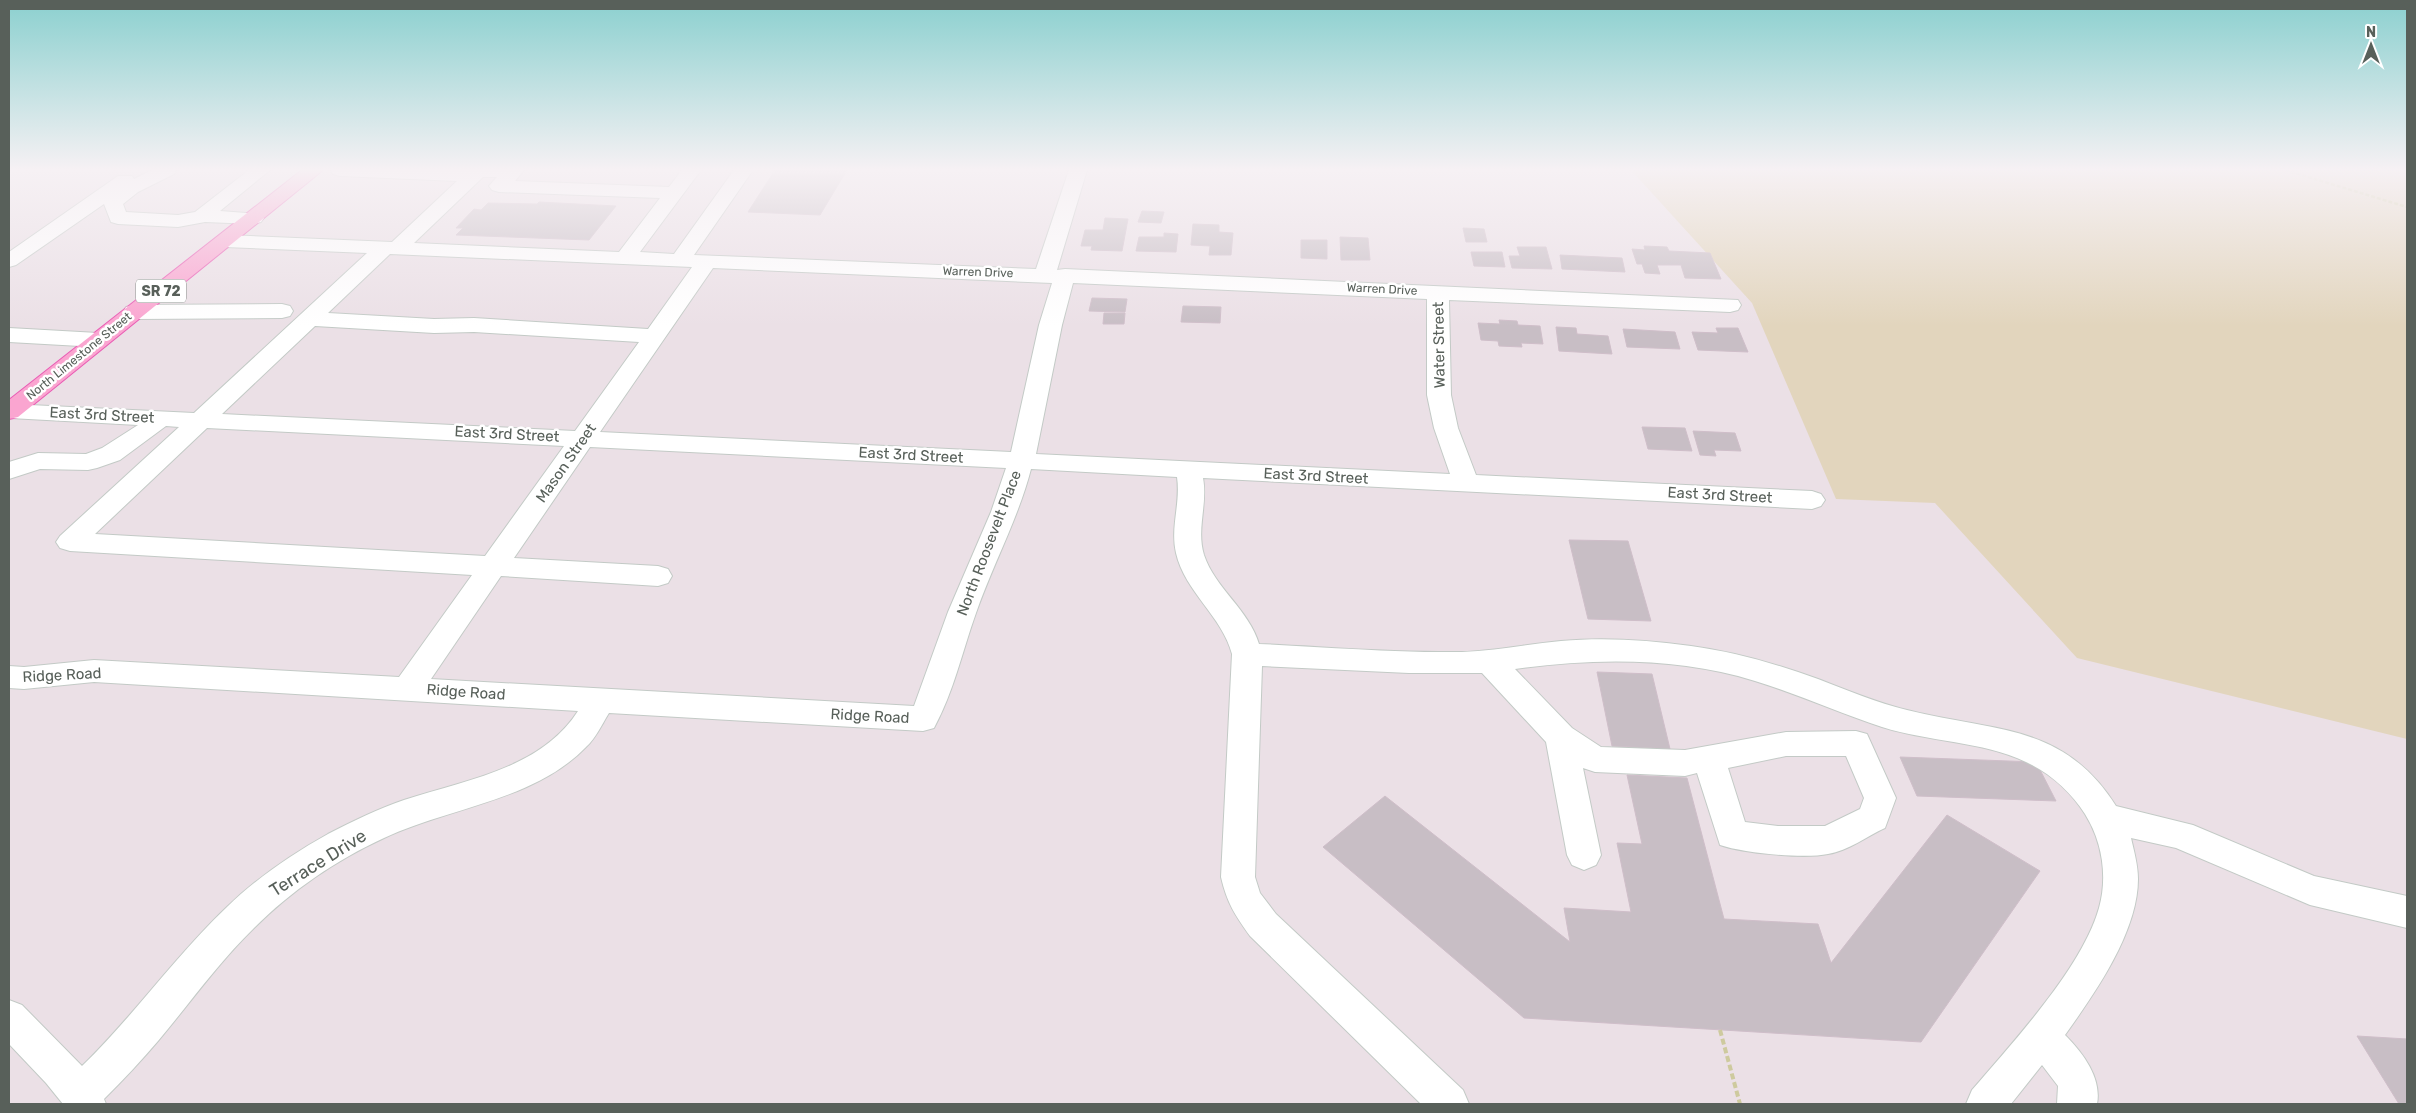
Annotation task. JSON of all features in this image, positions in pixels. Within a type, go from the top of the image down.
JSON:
[{"type":"main road","name":"North Limestone Street","points":[[9,411],[249,222]]},
{"type":"street","points":[[9,261],[65,222]]},
{"type":"street","points":[[420,222],[308,319],[70,542],[495,565],[658,576]]},
{"type":"street","points":[[625,258],[652,222]]},
{"type":"street","points":[[680,260],[707,222]]},
{"type":"street","name":"North Roosevelt Place","points":[[923,719],[935,697],[962,613],[1004,511],[1020,460],[1055,304],[1055,275],[1067,222]]},
{"type":"street","name":"Warren Drive","points":[[226,241],[1730,305]]},
{"type":"street","name":"Mason Street","points":[[408,688],[707,261]]},
{"type":"street","name":"Water Street","points":[[1438,292],[1439,395],[1446,428],[1466,483]]},
{"type":"street","points":[[134,312],[282,311]]},
{"type":"street","points":[[308,319],[434,326],[474,325],[655,336]]},
{"type":"street","points":[[9,335],[98,340]]},
{"type":"street","name":"East 3rd Street","points":[[9,411],[1812,500]]},
{"type":"street","points":[[9,471],[38,461],[88,462],[112,454],[161,418]]},
{"type":"street","points":[[1189,469],[1193,494],[1187,531],[1190,554],[1200,577],[1242,636],[1247,654],[1238,877],[1244,900],[1263,925],[1449,1104]]},
{"type":"street","points":[[1247,654],[1464,663],[1574,651],[1622,650],[1680,655],[1728,663],[1773,674],[1905,722],[1990,737],[2030,750],[2047,758],[2069,774],[2094,799],[2106,818],[2119,853],[2122,882],[2114,921],[2095,960],[2040,1037],[1986,1104]]},
{"type":"street","points":[[1489,661],[1561,737],[1595,760],[1685,763],[1786,744],[1856,743]]},
{"type":"street","name":"Ridge Road","points":[[14,683],[94,671],[923,719]]},
{"type":"street","name":"Terrace Drive","points":[[83,1099],[145,1030],[220,939],[249,909],[277,886],[311,862],[362,833],[403,815],[532,769],[558,754],[576,738],[601,700]]},
{"type":"street","points":[[1709,759],[1732,834],[1778,840],[1828,840],[1873,818],[1880,798],[1856,743],[1872,710]]},
{"type":"street","points":[[1561,737],[1584,855]]},
{"type":"street","points":[[2106,818],[2181,834],[2310,890],[2407,912]]},
{"type":"street","points":[[9,1018],[83,1099]]},
{"type":"street","points":[[2040,1037],[2069,1067],[2078,1086],[2077,1104]]},
{"type":"path","points":[[1720,1030],[1740,1104]]},
{"type":"shaded area","points":[[1678,222],[2407,222],[2407,739],[2077,658],[1935,503],[1836,499],[1752,303]]},
{"type":"building","points":[[462,222],[603,222],[589,240],[456,235],[463,228],[456,228]]},
{"type":"building","points":[[1104,222],[1127,222],[1122,251],[1091,250],[1092,246],[1081,246],[1085,230],[1103,230]]},
{"type":"building","points":[[1193,224],[1219,225],[1219,232],[1233,233],[1231,255],[1209,255],[1210,246],[1191,245]]},
{"type":"building","points":[[1463,228],[1484,229],[1487,242],[1466,242]]},
{"type":"building","points":[[1164,233],[1178,234],[1176,252],[1136,251],[1139,237],[1164,237]]},
{"type":"building","points":[[1340,237],[1368,238],[1370,260],[1341,260]]},
{"type":"building","points":[[1301,240],[1327,240],[1327,259],[1301,258]]},
{"type":"building","points":[[1644,246],[1667,247],[1669,251],[1710,253],[1721,279],[1685,278],[1681,265],[1657,265],[1660,274],[1645,273],[1642,264],[1637,264],[1632,249],[1645,250]]},
{"type":"building","points":[[1517,247],[1546,247],[1552,269],[1512,268],[1509,256],[1520,256]]},
{"type":"building","points":[[1471,252],[1502,252],[1505,267],[1474,266]]},
{"type":"building","points":[[1560,255],[1622,258],[1625,272],[1562,269]]},
{"type":"building","points":[[1092,298],[1127,299],[1125,312],[1089,311]]},
{"type":"building","points":[[1183,306],[1221,307],[1220,323],[1181,322]]},
{"type":"building","points":[[1104,313],[1125,313],[1124,324],[1103,324]]},
{"type":"building","points":[[1499,320],[1517,321],[1518,325],[1540,326],[1543,344],[1521,343],[1522,347],[1499,346],[1498,341],[1481,340],[1478,323],[1500,324]]},
{"type":"building","points":[[1556,327],[1576,328],[1577,334],[1608,336],[1612,354],[1559,351]]},
{"type":"building","points":[[1716,328],[1738,328],[1748,352],[1698,350],[1692,332],[1718,333]]},
{"type":"building","points":[[1623,329],[1675,332],[1680,349],[1627,347]]},
{"type":"building","points":[[1642,427],[1685,428],[1692,451],[1648,449]]},
{"type":"building","points":[[1693,431],[1735,433],[1741,451],[1714,450],[1716,456],[1700,455]]},
{"type":"building","points":[[1569,540],[1628,541],[1651,621],[1588,619]]},
{"type":"building","points":[[1597,672],[1652,674],[1670,749],[1612,746]]},
{"type":"building","points":[[1900,757],[2036,762],[2056,801],[1917,796]]},
{"type":"building","points":[[1627,775],[1687,778],[1724,919],[1818,924],[1831,963],[1947,815],[2040,871],[1921,1042],[1524,1018],[1323,847],[1385,796],[1570,942],[1564,908],[1631,912],[1617,843],[1642,844]]},
{"type":"building","points":[[2357,1036],[2407,1039],[2407,1104],[2399,1104]]}]
